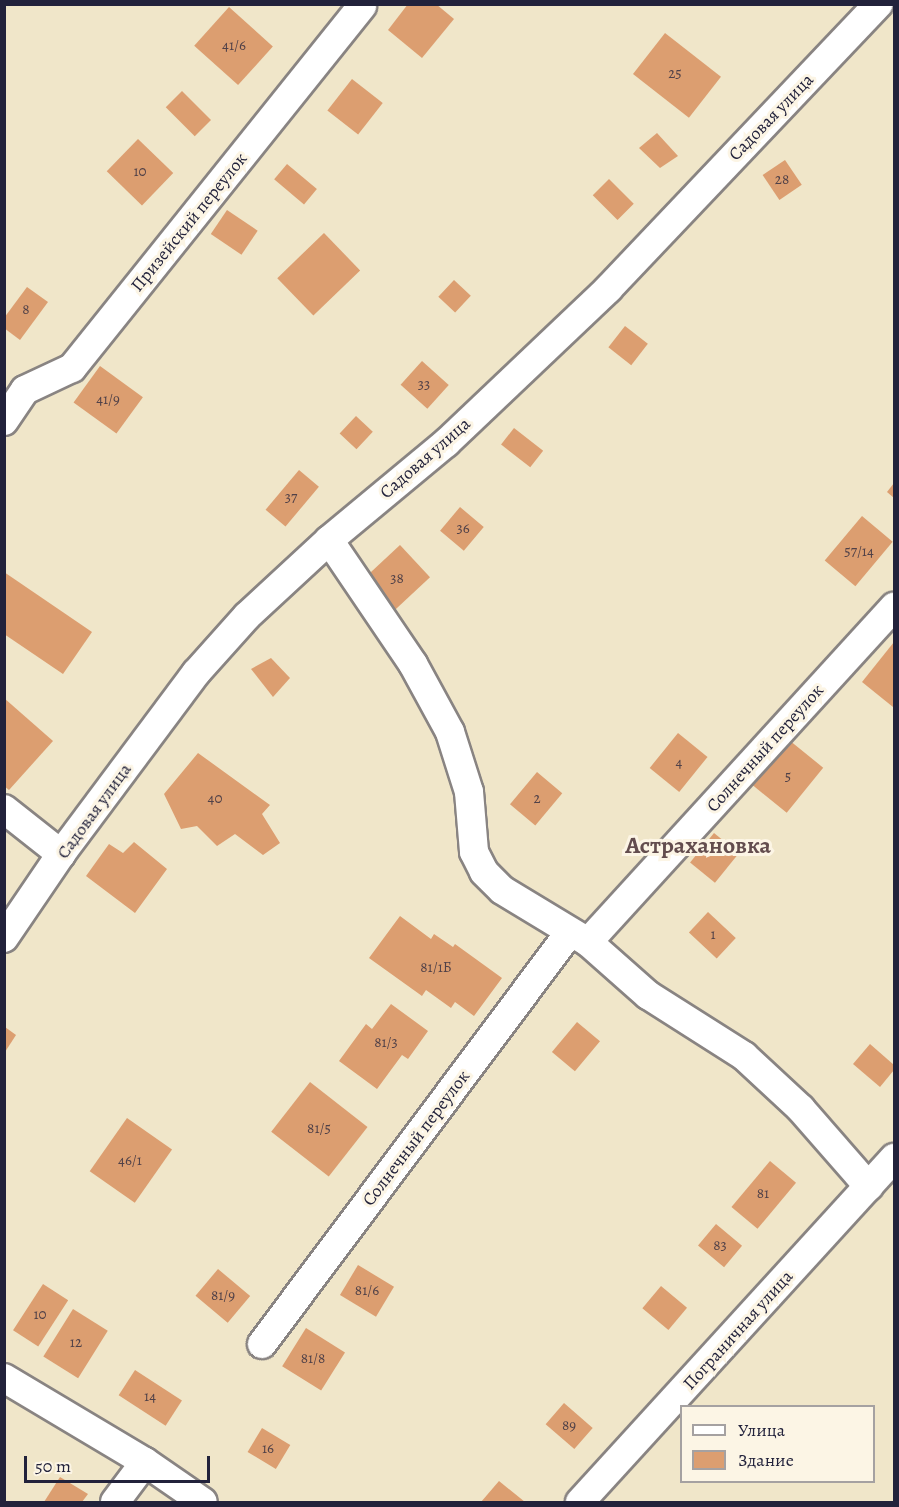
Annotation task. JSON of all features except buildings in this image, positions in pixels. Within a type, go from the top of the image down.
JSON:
[{"type":"street","name":"Призейский переулок","points":[[4,422],[25,390],[72,368],[362,6]]},
{"type":"street","name":"Садовая улица","points":[[4,938],[61,854],[196,673],[247,616],[328,540],[446,443],[608,289],[868,8]]},
{"type":"street","points":[[328,540],[413,664],[450,732],[469,792],[474,852],[483,872],[502,890],[579,937],[648,995],[744,1056],[801,1109],[869,1187]]},
{"type":"street","name":"Солнечный переулок","points":[[262,1344],[579,937],[894,607]]},
{"type":"street","points":[[4,809],[61,854]]},
{"type":"street","name":"Пограничная улица","points":[[580,1503],[894,1158]]},
{"type":"street","points":[[4,1378],[145,1462],[203,1503]]},
{"type":"street","points":[[115,1503],[145,1462]]},
{"type":"district","name":"Астрахановка","points":[[698,846]]}]
